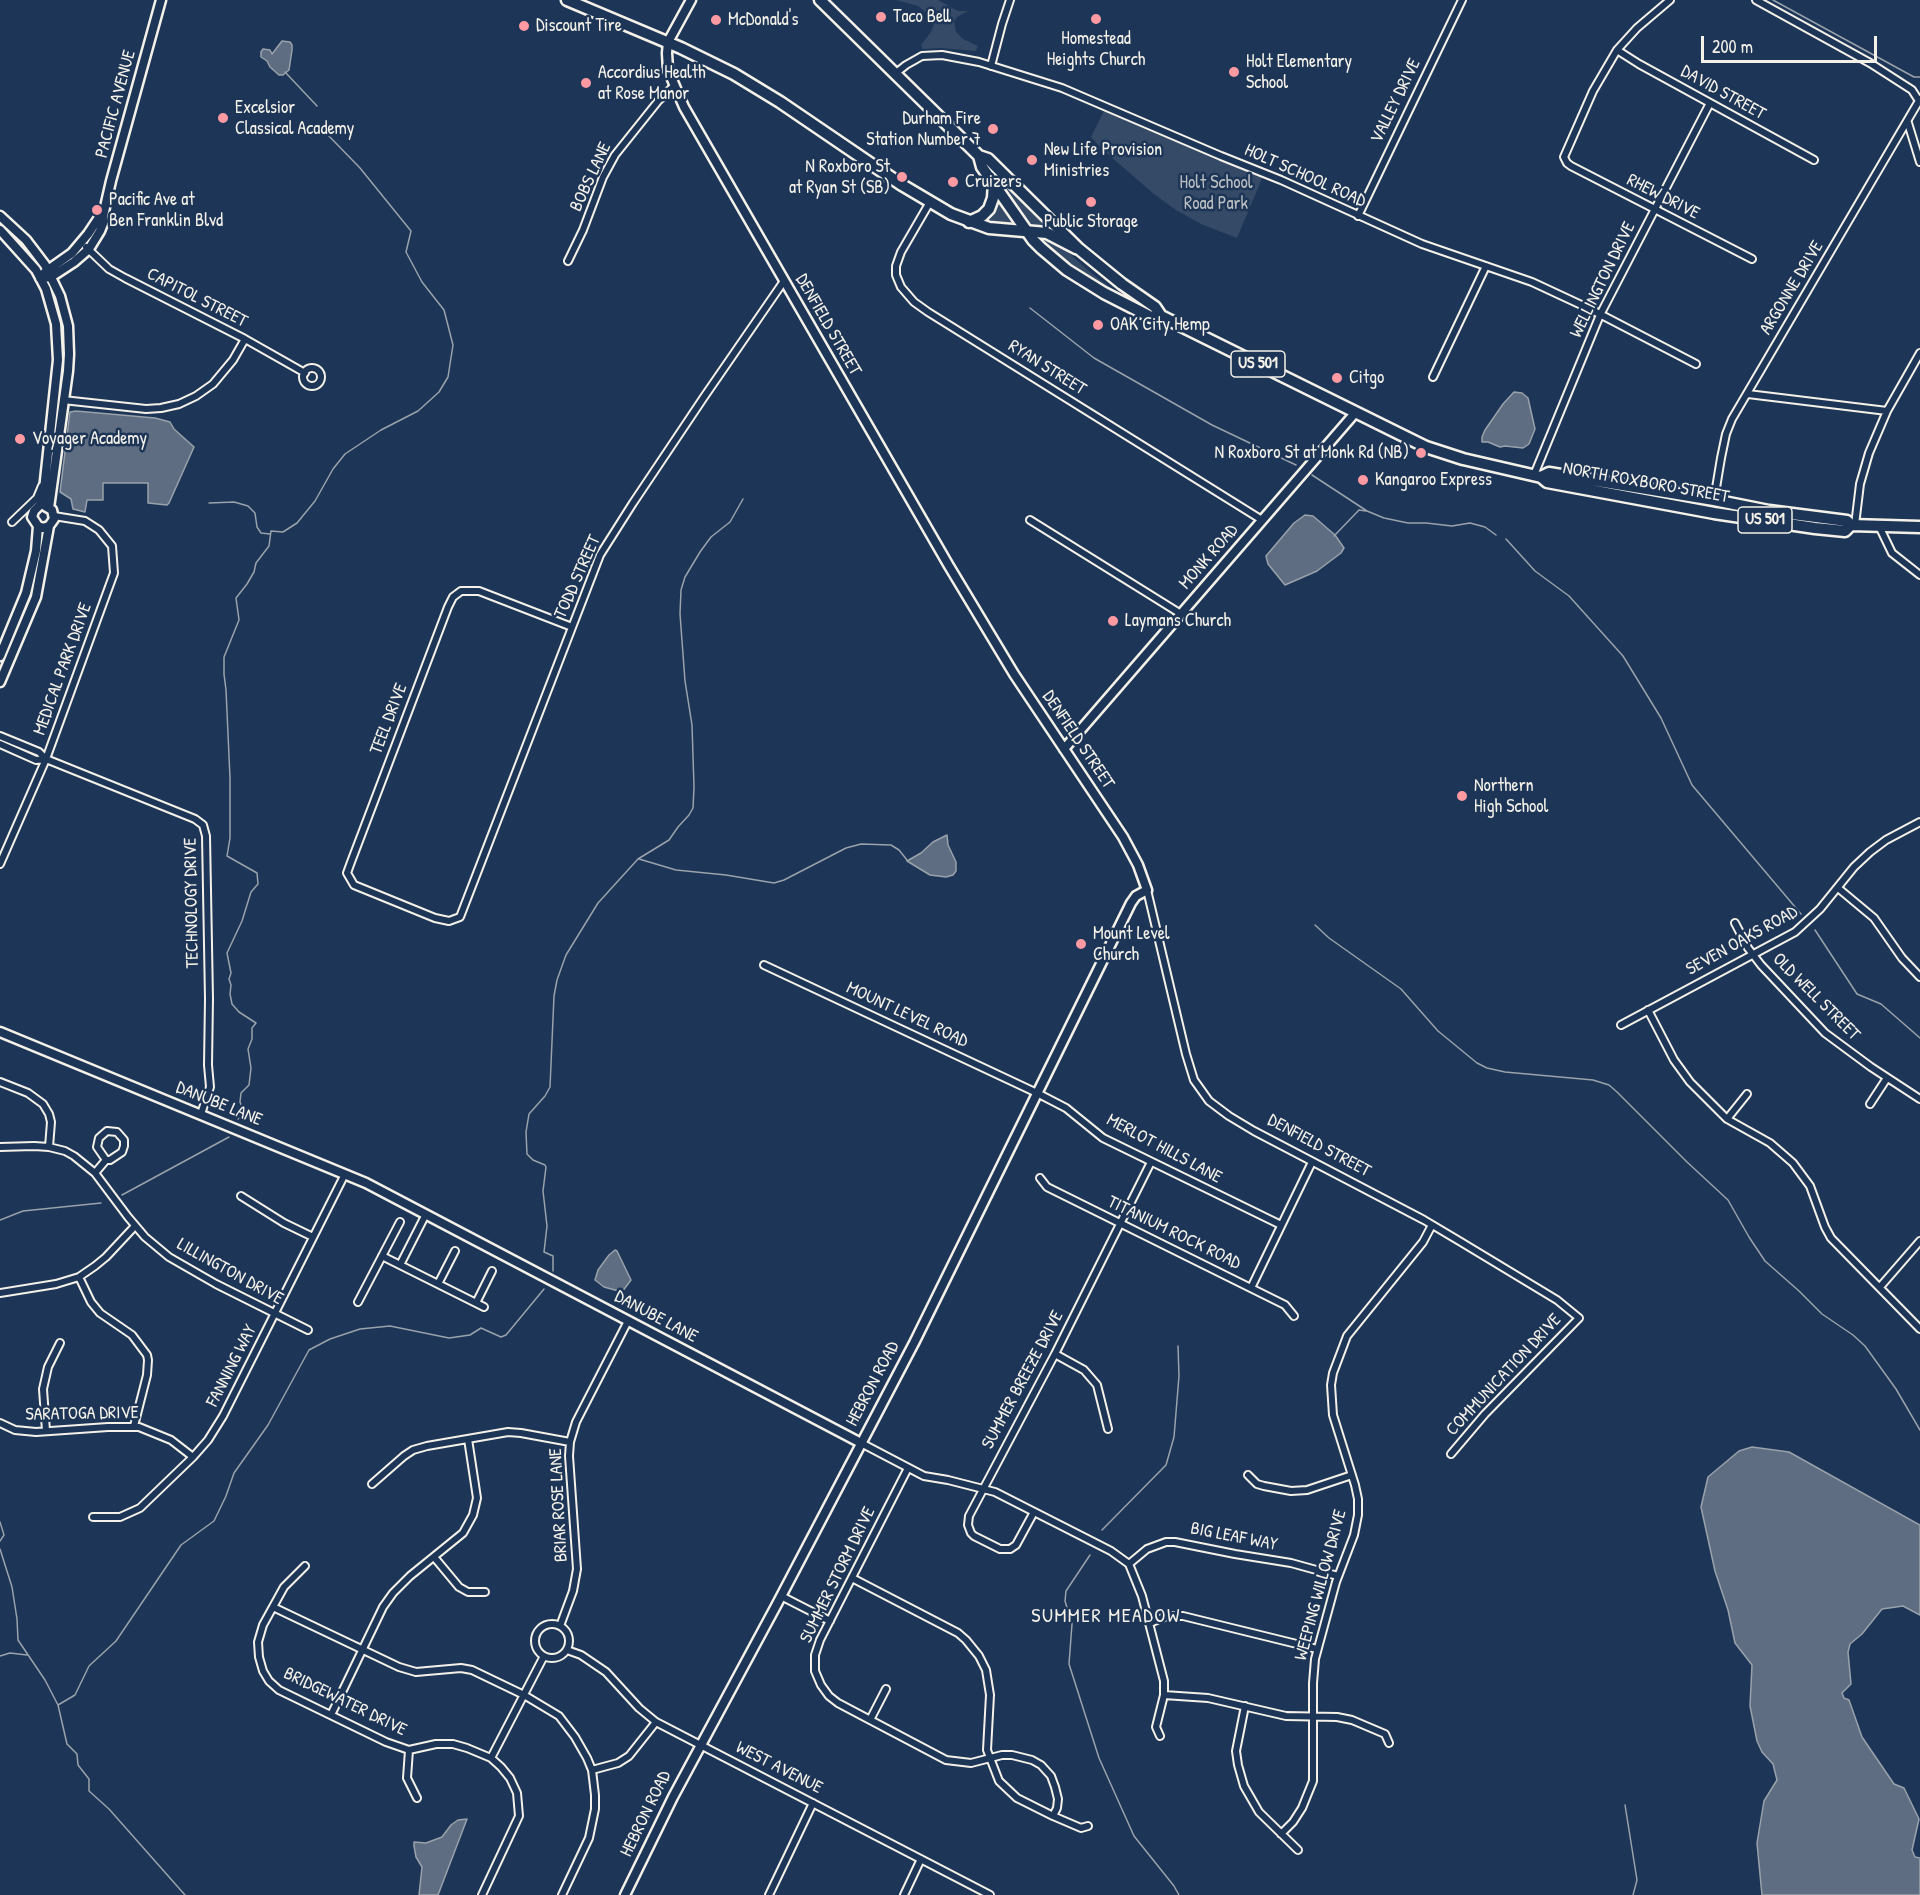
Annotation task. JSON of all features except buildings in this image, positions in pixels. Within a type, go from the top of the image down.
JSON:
[{"type":"main road","name":"NORTH ROXBORO STREET","points":[[567,0],[715,63],[755,86],[930,202],[969,222],[998,230],[1047,233],[1079,249],[1155,308],[1161,316],[1355,413],[1439,452],[1538,476],[1547,482],[1714,513],[1845,531],[1853,525]]},
{"type":"main road","name":"US 501","points":[[820,0],[979,156],[988,159],[1079,249]]},
{"type":"main road","name":"US 501","points":[[979,156],[982,167],[1027,232]]},
{"type":"main road","points":[[969,222],[989,209],[993,198],[994,183]]},
{"type":"main road","name":"NORTH ROXBORO STREET","points":[[1027,232],[1041,248],[1079,278],[1150,317],[1161,316]]},
{"type":"main road","name":"NORTH ROXBORO STREET","points":[[1538,476],[1549,473],[1768,511],[1847,521],[1853,525],[1920,527]]},
{"type":"main road","points":[[1658,502],[1663,498],[1709,506],[1714,500]]},
{"type":"main road","points":[[1714,513],[1722,508],[1757,513],[1768,511]]},
{"type":"street","name":"PACIFIC AVENUE","points":[[49,273],[74,262],[85,246],[100,231],[104,221],[102,216],[161,0]]},
{"type":"street","points":[[668,42],[691,0]]},
{"type":"street","points":[[991,66],[1010,0]]},
{"type":"street","name":"VALLEY DRIVE","points":[[1358,216],[1462,0]]},
{"type":"street","points":[[1617,50],[1637,28],[1670,0]]},
{"type":"street","points":[[1756,0],[1870,63],[1912,90],[1920,100]]},
{"type":"street","name":"DENFIELD STREET","points":[[668,42],[667,65],[674,86],[695,129],[986,629],[1123,837],[1138,865],[1147,890],[1186,1054],[1199,1089],[1209,1101],[1229,1116],[1432,1225],[1548,1294],[1579,1317]]},
{"type":"street","name":"DAVID STREET","points":[[1617,50],[1814,160]]},
{"type":"street","name":"RHEW DRIVE","points":[[1617,50],[1593,91],[1564,157],[1567,163],[1752,259]]},
{"type":"street","name":"HOLT SCHOOL ROAD","points":[[896,74],[913,60],[927,55],[959,58],[1079,94],[1281,180],[1422,244],[1532,282],[1695,364]]},
{"type":"street","name":"BOBS LANE","points":[[568,261],[583,230],[603,177],[615,155],[646,114],[674,86]]},
{"type":"street","name":"ARGONNE DRIVE","points":[[1714,500],[1726,435],[1732,419],[1920,100]]},
{"type":"street","name":"WELLINGTON DRIVE","points":[[1538,476],[1600,315],[1710,103]]},
{"type":"street","points":[[1908,123],[1920,162]]},
{"type":"street","name":"RYAN STREET","points":[[930,202],[901,252],[896,266],[896,275],[901,287],[914,302],[1262,520]]},
{"type":"street","points":[[0,216],[26,240],[49,273],[60,296],[68,326],[69,354],[52,512],[53,522],[43,528],[38,526],[32,518],[43,499],[59,348],[53,309],[40,278],[30,262],[0,230]]},
{"type":"street","name":"CAPITOL STREET","points":[[85,246],[109,269],[245,339],[304,373]]},
{"type":"street","points":[[1433,377],[1486,266]]},
{"type":"street","points":[[40,278],[49,273]]},
{"type":"street","name":"TODD STREET","points":[[460,917],[600,555],[784,281]]},
{"type":"street","points":[[63,400],[146,409],[179,404],[213,384],[233,360],[245,339]]},
{"type":"street","points":[[1853,525],[1860,484],[1876,433],[1920,353]]},
{"type":"street","points":[[1748,394],[1887,411]]},
{"type":"street","name":"MONK ROAD","points":[[1064,749],[1355,413]]},
{"type":"street","points":[[12,522],[37,498],[45,476]]},
{"type":"street","points":[[39,506],[52,512]]},
{"type":"street","name":"MEDICAL PARK DRIVE","points":[[0,864],[46,759],[112,582],[115,565],[112,546],[99,530],[85,521],[52,512]]},
{"type":"street","points":[[1030,520],[1181,614]]},
{"type":"street","points":[[0,656],[26,593],[36,551],[38,526]]},
{"type":"street","points":[[0,682],[36,597],[44,561],[48,526]]},
{"type":"street","points":[[1880,526],[1892,553],[1920,575]]},
{"type":"street","name":"TEEL DRIVE","points":[[460,917],[449,921],[435,918],[354,885],[347,873],[448,607],[453,597],[461,591],[478,591],[572,627]]},
{"type":"street","name":"TECHNOLOGY DRIVE","points":[[0,736],[39,752],[46,759],[195,819],[203,825],[205,829],[210,1087],[201,1114]]},
{"type":"street","name":"TECHNOLOGY DRIVE","points":[[0,744],[36,760],[46,759]]},
{"type":"street","name":"SEVEN OAKS ROAD","points":[[1621,1025],[1753,955],[1802,926],[1870,852],[1891,837],[1920,822]]},
{"type":"street","points":[[1838,888],[1874,918],[1902,958],[1920,977]]},
{"type":"street","name":"HEBRON ROAD","points":[[626,1895],[700,1745],[914,1343],[1131,903],[1136,896],[1147,890]]},
{"type":"street","name":"OLD WELL STREET","points":[[1735,923],[1753,955],[1781,988],[1825,1033],[1920,1099]]},
{"type":"street","name":"MOUNT LEVEL ROAD","points":[[764,965],[1037,1093]]},
{"type":"street","points":[[1648,1010],[1681,1071],[1727,1119],[1770,1143],[1793,1163],[1810,1186],[1831,1238],[1920,1329]]},
{"type":"street","name":"DANUBE LANE","points":[[0,1032],[345,1174],[426,1214],[924,1476],[995,1492],[1111,1551],[1129,1564]]},
{"type":"street","points":[[1870,1104],[1887,1078]]},
{"type":"street","points":[[0,1082],[28,1093],[43,1104],[51,1122],[49,1147]]},
{"type":"street","name":"MERLOT HILLS LANE","points":[[1037,1093],[1066,1108],[1103,1138],[1281,1225]]},
{"type":"street","points":[[1727,1119],[1747,1094]]},
{"type":"street","points":[[95,1173],[106,1160],[118,1154],[124,1146],[121,1135],[112,1130],[102,1134],[97,1143],[99,1152],[106,1160]]},
{"type":"street","name":"LILLINGTON DRIVE","points":[[0,1147],[49,1147],[74,1156],[95,1173],[135,1226],[157,1247],[179,1263],[308,1330]]},
{"type":"street","name":"SUMMER BREEZE DRIVE","points":[[1034,1512],[1017,1545],[1010,1549],[1000,1549],[974,1536],[969,1529],[969,1516],[1055,1354],[1151,1162]]},
{"type":"street","points":[[1251,1288],[1312,1162]]},
{"type":"street","name":"FANNING WAY","points":[[93,1517],[120,1516],[140,1508],[208,1440],[223,1416],[345,1174]]},
{"type":"street","name":"TITANIUM ROCK ROAD","points":[[1040,1178],[1047,1188],[1285,1305],[1294,1316]]},
{"type":"street","points":[[241,1196],[276,1219],[313,1238]]},
{"type":"street","points":[[400,1265],[426,1214]]},
{"type":"street","points":[[358,1302],[400,1222]]},
{"type":"street","name":"WEEPING WILLOW DRIVE","points":[[1281,1834],[1302,1808],[1313,1782],[1313,1683],[1317,1649],[1338,1576],[1354,1535],[1358,1515],[1358,1499],[1352,1475],[1333,1415],[1331,1385],[1336,1362],[1347,1336],[1422,1242],[1432,1225]]},
{"type":"street","points":[[0,1293],[56,1284],[79,1277],[100,1262],[135,1226]]},
{"type":"street","points":[[1880,1287],[1920,1241]]},
{"type":"street","points":[[438,1284],[455,1251]]},
{"type":"street","points":[[382,1256],[484,1307]]},
{"type":"street","points":[[476,1303],[492,1271]]},
{"type":"street","points":[[79,1277],[91,1302],[100,1313],[132,1335],[147,1355],[147,1375],[134,1426]]},
{"type":"street","name":"COMMUNICATION DRIVE","points":[[1451,1454],[1485,1414],[1579,1317]]},
{"type":"street","name":"BRIAR ROSE LANE","points":[[560,1626],[573,1591],[577,1569],[570,1442],[576,1422],[628,1321]]},
{"type":"street","points":[[45,1431],[44,1382],[48,1367],[60,1343]]},
{"type":"street","points":[[1055,1354],[1084,1370],[1097,1385],[1108,1429]]},
{"type":"street","name":"SARATOGA DRIVE","points":[[0,1423],[15,1430],[45,1431],[134,1426],[148,1429],[171,1440],[193,1457]]},
{"type":"street","points":[[372,1484],[414,1450],[427,1446],[508,1432],[570,1442]]},
{"type":"street","points":[[331,1715],[383,1607],[410,1576],[463,1533],[473,1515],[477,1498],[468,1439]]},
{"type":"street","name":"SUMMER STORM DRIVE","points":[[909,1468],[820,1640],[815,1655],[815,1671],[821,1685],[838,1703],[946,1760],[972,1763],[1002,1755],[1032,1760],[1051,1776],[1058,1799],[1053,1816]]},
{"type":"street","points":[[1248,1475],[1257,1484],[1299,1491],[1352,1475]]},
{"type":"street","name":"BIG LEAF WAY","points":[[1129,1564],[1147,1549],[1166,1542],[1175,1542],[1292,1563],[1338,1576]]},
{"type":"street","points":[[434,1557],[459,1587],[468,1592],[486,1592]]},
{"type":"street","points":[[1129,1564],[1142,1596],[1164,1681],[1164,1695],[1156,1727],[1161,1736]]},
{"type":"street","name":"BRIDGEWATER DRIVE","points":[[305,1566],[284,1587],[263,1625],[258,1642],[263,1671],[269,1681],[279,1690],[386,1742],[409,1750],[436,1744],[453,1744],[491,1758],[507,1773],[514,1785],[519,1809],[516,1822],[482,1895]]},
{"type":"street","points":[[852,1578],[958,1633],[973,1648],[986,1670],[990,1695],[987,1750],[999,1780],[1017,1798],[1081,1828],[1088,1826]]},
{"type":"street","points":[[781,1596],[830,1621]]},
{"type":"street","points":[[273,1607],[399,1668],[416,1672],[461,1668],[472,1670],[524,1695],[560,1716],[582,1748],[592,1770],[595,1794],[595,1809],[589,1838],[562,1895]]},
{"type":"street","points":[[1150,1623],[1167,1617],[1183,1616],[1317,1649]]},
{"type":"street","points":[[549,1624],[560,1626],[568,1634],[567,1650],[558,1657],[544,1656],[536,1646],[540,1630],[549,1624]]},
{"type":"street","name":"WEST AVENUE","points":[[567,1650],[580,1655],[606,1672],[639,1708],[656,1722],[990,1895]]},
{"type":"street","points":[[491,1758],[544,1656]]},
{"type":"street","points":[[870,1720],[886,1689]]},
{"type":"street","points":[[1164,1695],[1208,1698],[1286,1716],[1337,1717],[1352,1720],[1385,1734],[1389,1743]]},
{"type":"street","points":[[1245,1706],[1236,1751],[1244,1786],[1259,1812],[1298,1850]]},
{"type":"street","points":[[592,1770],[618,1763],[629,1756],[656,1722]]},
{"type":"street","points":[[409,1750],[406,1778],[417,1798]]},
{"type":"street","points":[[769,1895],[813,1803]]},
{"type":"street","points":[[904,1895],[921,1859]]},
{"type":"green space","points":[[896,0],[938,0],[958,11],[968,11],[957,17],[954,22],[956,32],[963,39],[978,46],[976,51],[923,49],[921,45],[934,24],[929,15],[918,6]]},
{"type":"green space","name":"Holt School Road Park","points":[[1105,109],[1263,176],[1237,238],[1201,224],[1176,210],[1103,150],[1091,137]]},
{"type":"green space","points":[[993,169],[1051,228],[1026,223],[990,171]]},
{"type":"green space","points":[[998,197],[1016,223],[1015,224],[985,220]]},
{"type":"green space","points":[[1040,236],[1059,244],[1091,273],[1127,300],[1079,274],[1045,244]]},
{"type":"shaded area","points":[[282,41],[290,42],[292,50],[289,70],[279,75],[261,57],[261,52],[263,49],[270,50],[272,54]]},
{"type":"shaded area","points":[[1514,392],[1522,393],[1528,398],[1535,429],[1529,444],[1523,448],[1500,447],[1482,442],[1485,430]]},
{"type":"shaded area","points":[[70,412],[155,418],[170,422],[174,429],[194,447],[167,505],[148,503],[148,483],[103,483],[103,500],[87,500],[85,512],[73,509],[71,499],[60,492]]},
{"type":"shaded area","points":[[1305,515],[1313,516],[1335,535],[1344,548],[1341,553],[1317,571],[1285,585],[1268,564],[1266,556],[1294,523]]},
{"type":"shaded area","points":[[947,835],[948,845],[956,862],[956,871],[953,875],[946,877],[930,875],[907,861],[921,853],[933,842]]},
{"type":"shaded area","points":[[615,1250],[631,1280],[622,1292],[604,1287],[595,1280],[598,1270]]},
{"type":"shaded area","points":[[1752,1447],[1789,1452],[1920,1525],[1920,1615],[1903,1606],[1882,1609],[1862,1634],[1850,1644],[1848,1652],[1851,1684],[1842,1693],[1844,1698],[1849,1700],[1862,1737],[1894,1784],[1904,1788],[1919,1819],[1912,1850],[1915,1857],[1920,1858],[1920,1895],[1762,1895],[1757,1843],[1764,1801],[1777,1780],[1773,1764],[1762,1752],[1757,1741],[1750,1706],[1752,1665],[1735,1643],[1728,1610],[1715,1571],[1701,1507],[1708,1477],[1739,1451]]},
{"type":"shaded area","points":[[467,1819],[438,1895],[419,1895],[422,1867],[416,1857],[414,1842],[426,1843],[442,1837],[451,1825],[458,1820]]},
{"type":"waterway","points":[[1773,0],[1914,77],[1920,77]]},
{"type":"waterway","points":[[285,72],[317,106]]},
{"type":"waterway","points":[[238,1119],[244,1113],[240,1102],[241,1093],[249,1085],[251,1068],[248,1049],[252,1039],[252,1028],[256,1023],[239,1012],[232,1004],[229,979],[231,973],[227,953],[242,921],[251,892],[258,884],[257,873],[227,856],[230,838],[230,778],[224,657],[239,620],[236,598],[254,572],[256,563],[269,546],[271,531],[283,532],[297,523],[315,501],[333,469],[345,454],[381,430],[418,411],[439,392],[448,377],[453,345],[444,310],[422,282],[406,252],[411,231],[360,168],[327,134]]},
{"type":"waterway","points":[[1030,308],[1094,358],[1212,425],[1296,465]]},
{"type":"waterway","points":[[1312,475],[1367,511],[1384,518],[1408,523],[1452,526],[1470,523],[1485,527],[1496,535]]},
{"type":"waterway","points":[[553,1271],[553,1256],[544,1252],[547,1226],[543,1191],[546,1167],[527,1154],[526,1132],[529,1114],[550,1087],[554,996],[557,980],[566,955],[598,903],[638,859],[669,840],[693,808],[692,725],[685,681],[680,614],[681,590],[685,577],[700,552],[711,537],[730,522],[743,499]]},
{"type":"waterway","points":[[209,503],[234,502],[248,506],[255,513],[257,527],[261,533],[270,534]]},
{"type":"waterway","points":[[1334,536],[1359,510],[1366,511]]},
{"type":"waterway","points":[[1506,539],[1535,571],[1569,596],[1623,656],[1661,718],[1692,785],[1801,914]]},
{"type":"waterway","points":[[639,859],[676,870],[774,883],[846,848],[861,844],[891,845],[899,850],[907,860]]},
{"type":"waterway","points":[[1315,925],[1329,938],[1401,989],[1438,1031],[1477,1063],[1505,1072],[1593,1080],[1609,1085],[1728,1200],[1765,1261],[1822,1314],[1865,1346],[1896,1389],[1920,1430]]},
{"type":"waterway","points":[[1815,930],[1857,994],[1881,1004],[1920,1038]]},
{"type":"waterway","points":[[122,1195],[229,1137]]},
{"type":"waterway","points":[[0,1220],[23,1211],[101,1203]]},
{"type":"waterway","points":[[58,1705],[75,1695],[89,1666],[116,1641],[181,1545],[214,1521],[234,1473],[268,1425],[309,1350],[330,1339],[360,1329],[390,1326],[449,1338],[470,1335],[481,1328],[501,1337],[506,1335],[544,1289]]},
{"type":"waterway","points":[[1102,1530],[1166,1465],[1174,1437],[1179,1376],[1178,1346]]},
{"type":"waterway","points":[[0,1522],[4,1535],[0,1541]]},
{"type":"waterway","points":[[0,1549],[12,1587],[18,1640],[45,1680],[58,1705],[67,1744],[77,1754],[78,1765],[89,1779],[89,1791],[109,1809],[185,1895]]},
{"type":"waterway","points":[[1090,1555],[1066,1591],[1065,1601],[1072,1624],[1069,1664],[1099,1758],[1134,1836],[1179,1895]]},
{"type":"waterway","points":[[0,1656],[10,1653],[27,1655]]},
{"type":"waterway","points":[[1625,1805],[1637,1880],[1633,1895]]},
{"type":"place","name":"Taco Bell","points":[[881,17]]},
{"type":"place","name":"Homestead Heights Church","points":[[1096,19]]},
{"type":"place","name":"McDonald's","points":[[716,20]]},
{"type":"place","name":"Discount Tire","points":[[524,26]]},
{"type":"place","name":"Holt Elementary School","points":[[1234,72]]},
{"type":"place","name":"Accordius Health at Rose Manor","points":[[586,83]]},
{"type":"place","name":"Excelsior Classical Academy","points":[[223,118]]},
{"type":"place","name":"Durham Fire Station Number 7","points":[[993,129]]},
{"type":"place","name":"New Life Provision Ministries","points":[[1032,160]]},
{"type":"place","name":"N Roxboro St at Ryan St (SB)","points":[[902,177]]},
{"type":"place","name":"Cruizers","points":[[953,182]]},
{"type":"place","name":"Public Storage","points":[[1091,202]]},
{"type":"place","name":"Pacific Ave at Ben Franklin Blvd","points":[[97,210]]},
{"type":"place","name":"OAK City Hemp","points":[[1098,325]]},
{"type":"place","name":"Citgo","points":[[1337,378]]},
{"type":"place","name":"Voyager Academy","points":[[20,439]]},
{"type":"place","name":"N Roxboro St at Monk Rd (NB)","points":[[1421,453]]},
{"type":"place","name":"Kangaroo Express","points":[[1363,480]]},
{"type":"place","name":"Laymans Church","points":[[1113,621]]},
{"type":"place","name":"Northern High School","points":[[1462,796]]},
{"type":"place","name":"Mount Level Church","points":[[1081,944]]},
{"type":"district","name":"SUMMER MEADOW","points":[[1106,1617]]}]
